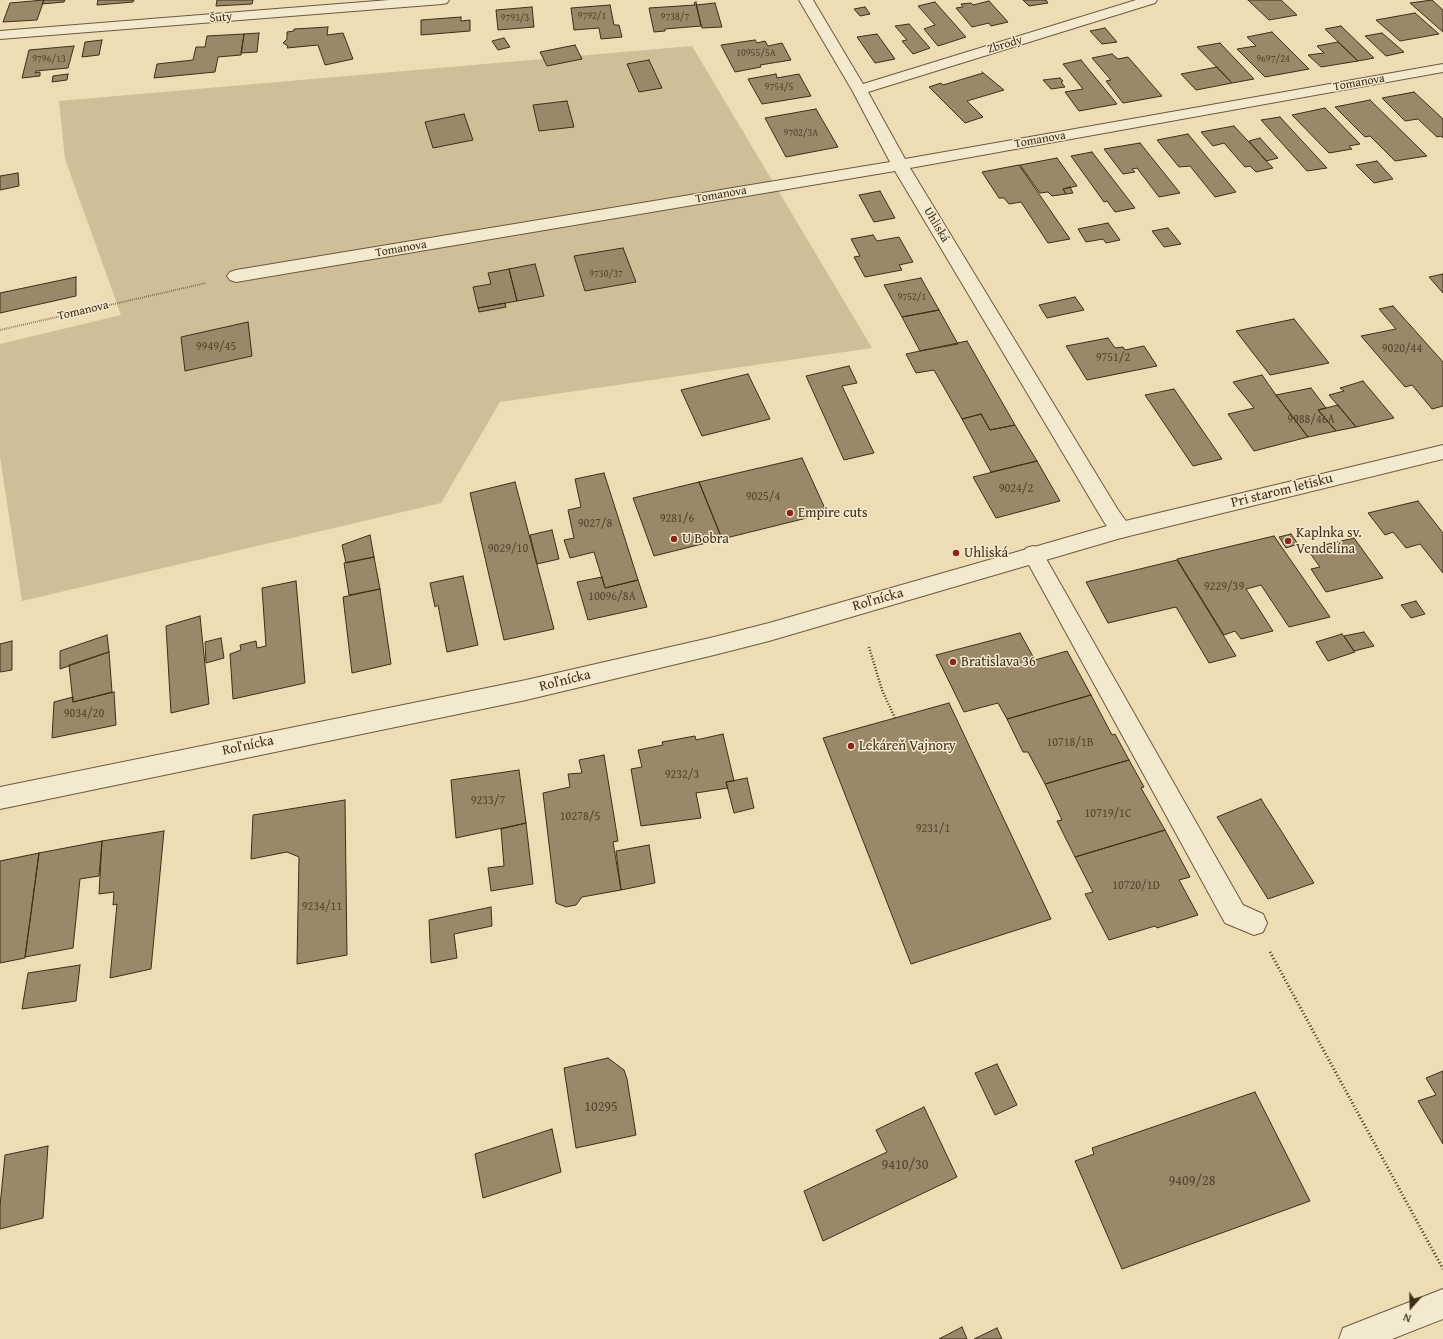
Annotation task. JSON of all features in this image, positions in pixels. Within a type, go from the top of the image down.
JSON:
[{"type":"street","name":"Šuty","points":[[0,35],[442,0]]},
{"type":"street","name":"Uhliská","points":[[806,0],[859,90],[900,165],[1121,530]]},
{"type":"street","name":"Zbrody","points":[[859,90],[1150,0]]},
{"type":"street","name":"Tomanova","points":[[236,276],[900,165],[1443,68]]},
{"type":"street","name":"Pri starom letisku","points":[[1121,530],[1443,452]]},
{"type":"street","name":"Roľnícka","points":[[0,798],[526,690],[769,632],[1033,554],[1121,530]]},
{"type":"street","points":[[1033,554],[1234,914],[1254,923]]},
{"type":"street","points":[[1354,1339],[1443,1304]]},
{"type":"path","name":"Tomanova","points":[[0,330],[236,276]]},
{"type":"path","points":[[869,647],[882,690],[895,718]]},
{"type":"path","points":[[1254,923],[1443,1270]]},
{"type":"shaded area","points":[[692,46],[872,348],[500,402],[441,503],[22,601],[0,457],[0,344],[121,315],[65,159],[59,101]]},
{"type":"building","points":[[44,0],[37,20],[3,22],[10,3]]},
{"type":"building","points":[[44,0],[65,0],[64,2],[42,4]]},
{"type":"building","points":[[98,0],[134,0],[133,2],[97,5]]},
{"type":"building","points":[[217,0],[253,0],[252,4],[216,6]]},
{"type":"building","points":[[1023,0],[1046,0],[1048,3],[1029,6]]},
{"type":"building","points":[[1248,0],[1281,0],[1297,15],[1269,20]]},
{"type":"building","points":[[1432,0],[1443,10],[1443,32],[1410,3]]},
{"type":"building","points":[[989,1],[1008,22],[991,26],[989,23],[972,27],[956,8],[963,7],[961,4],[971,3],[973,5]]},
{"type":"building","points":[[696,2],[701,26],[665,29],[665,31],[654,32],[649,8],[695,5],[694,3]]},
{"type":"building","points":[[935,2],[966,37],[938,46],[924,29],[935,25],[918,6]]},
{"type":"building","points":[[715,3],[722,27],[702,28],[696,5]]},
{"type":"building","points":[[610,5],[614,25],[619,25],[622,37],[601,39],[599,28],[574,30],[571,8]]},
{"type":"building","points":[[532,7],[534,27],[498,30],[496,10]]},
{"type":"building","points":[[865,7],[870,14],[860,16],[854,9]]},
{"type":"building","points":[[1415,13],[1439,34],[1400,41],[1376,20]]},
{"type":"building","points":[[461,17],[461,21],[470,20],[470,31],[421,35],[421,20]]},
{"type":"building","points":[[909,24],[930,48],[913,54],[902,41],[907,40],[895,26]]},
{"type":"building","points":[[1341,26],[1374,58],[1358,61],[1325,29]]},
{"type":"building","points":[[328,27],[327,35],[343,33],[353,59],[325,65],[318,45],[287,48],[288,46],[283,43],[287,39],[287,32],[294,31],[294,29]]},
{"type":"building","points":[[1105,28],[1117,42],[1102,44],[1090,31]]},
{"type":"building","points":[[1272,32],[1309,69],[1265,77],[1237,49],[1256,46],[1247,37]]},
{"type":"building","points":[[259,33],[257,52],[241,53],[244,34]]},
{"type":"building","points":[[1382,33],[1404,52],[1386,56],[1365,36]]},
{"type":"building","points":[[244,34],[241,55],[218,57],[215,72],[154,78],[157,64],[193,60],[196,47],[205,47],[207,36]]},
{"type":"building","points":[[877,34],[895,59],[875,63],[857,37]]},
{"type":"building","points":[[504,38],[510,47],[498,50],[492,41]]},
{"type":"building","points":[[102,40],[99,55],[82,57],[85,42]]},
{"type":"building","points":[[755,40],[757,43],[765,41],[768,46],[782,43],[791,60],[760,65],[761,67],[735,72],[721,45]]},
{"type":"building","points":[[1338,42],[1358,61],[1321,67],[1308,55],[1324,53],[1317,46]]},
{"type":"building","points":[[1220,43],[1254,79],[1232,83],[1197,47]]},
{"type":"building","points":[[575,45],[582,59],[547,66],[540,52]]},
{"type":"building","points":[[74,46],[68,68],[36,71],[35,73],[40,72],[40,76],[22,78],[29,50]]},
{"type":"building","points":[[1112,54],[1118,59],[1128,57],[1162,96],[1123,103],[1106,81],[1111,80],[1092,58]]},
{"type":"building","points":[[649,60],[662,88],[639,92],[627,64]]},
{"type":"building","points":[[1081,60],[1117,104],[1079,111],[1065,92],[1083,89],[1063,64]]},
{"type":"building","points":[[1217,67],[1232,83],[1196,90],[1181,74]]},
{"type":"building","points":[[982,72],[1004,90],[967,101],[983,117],[965,123],[929,87],[941,83],[943,85],[983,73]]},
{"type":"building","points":[[68,74],[67,80],[52,82],[53,76]]},
{"type":"building","points":[[776,74],[777,78],[799,74],[811,96],[762,104],[748,79]]},
{"type":"building","points":[[1060,78],[1065,87],[1051,89],[1043,80]]},
{"type":"building","points":[[1414,92],[1443,119],[1443,138],[1441,136],[1437,137],[1418,119],[1405,121],[1382,98]]},
{"type":"building","points":[[1370,100],[1427,156],[1395,161],[1370,136],[1365,137],[1335,107]]},
{"type":"building","points":[[567,101],[574,127],[539,131],[533,105]]},
{"type":"building","points":[[1325,108],[1360,144],[1349,146],[1352,149],[1329,153],[1292,115]]},
{"type":"building","points":[[816,109],[838,147],[786,157],[765,118]]},
{"type":"building","points":[[464,114],[473,140],[433,148],[425,122]]},
{"type":"building","points":[[1280,117],[1327,168],[1307,171],[1261,120]]},
{"type":"building","points":[[1234,126],[1273,168],[1256,172],[1250,166],[1245,167],[1224,143],[1213,146],[1201,132]]},
{"type":"building","points":[[1188,134],[1236,192],[1215,197],[1190,166],[1179,167],[1157,140]]},
{"type":"building","points":[[1260,138],[1278,158],[1266,161],[1249,141]]},
{"type":"building","points":[[1140,143],[1180,193],[1159,197],[1137,168],[1132,169],[1135,172],[1123,174],[1104,149]]},
{"type":"building","points":[[1092,152],[1135,208],[1115,212],[1107,201],[1104,202],[1071,156]]},
{"type":"building","points":[[1057,158],[1077,186],[1063,189],[1066,194],[1052,196],[1048,192],[1040,193],[1020,165]]},
{"type":"building","points":[[1377,161],[1393,179],[1374,183],[1356,165]]},
{"type":"building","points":[[1019,165],[1070,239],[1048,243],[1021,202],[1009,204],[1004,198],[999,198],[982,172]]},
{"type":"building","points":[[18,173],[19,186],[0,190],[0,176]]},
{"type":"building","points":[[1070,187],[1073,193],[1066,194],[1063,189]]},
{"type":"building","points":[[880,191],[895,218],[874,222],[859,195]]},
{"type":"building","points":[[1108,223],[1120,240],[1106,243],[1103,239],[1086,242],[1078,229]]},
{"type":"building","points":[[1168,228],[1181,244],[1164,247],[1152,231]]},
{"type":"building","points":[[873,235],[877,241],[899,237],[913,262],[899,265],[902,270],[865,277],[854,257],[860,256],[851,239]]},
{"type":"building","points":[[623,248],[636,282],[585,291],[574,256]]},
{"type":"building","points":[[535,264],[544,296],[517,301],[509,269]]},
{"type":"building","points":[[509,269],[517,301],[478,308],[473,287],[491,284],[488,273]]},
{"type":"building","points":[[1443,274],[1443,293],[1429,277]]},
{"type":"building","points":[[76,277],[76,296],[0,313],[0,293]]},
{"type":"building","points":[[921,278],[939,310],[902,317],[884,285]]},
{"type":"building","points":[[1075,297],[1084,310],[1047,318],[1039,305]]},
{"type":"building","points":[[505,303],[506,307],[479,312],[478,308]]},
{"type":"building","points":[[1393,306],[1443,362],[1443,406],[1432,409],[1412,385],[1405,387],[1361,336],[1396,329],[1379,309]]},
{"type":"building","points":[[939,310],[958,344],[920,351],[902,317]]},
{"type":"building","points":[[1294,319],[1329,363],[1270,375],[1236,331]]},
{"type":"building","points":[[248,322],[252,356],[185,371],[181,337]]},
{"type":"building","points":[[1108,338],[1115,348],[1123,347],[1125,350],[1144,346],[1157,366],[1087,380],[1066,346]]},
{"type":"building","points":[[967,341],[1015,425],[990,430],[981,414],[962,419],[934,370],[916,373],[906,354]]},
{"type":"building","points":[[849,366],[857,383],[842,386],[874,453],[844,460],[806,376]]},
{"type":"building","points":[[748,374],[770,419],[702,436],[681,390]]},
{"type":"building","points":[[1262,375],[1308,437],[1254,451],[1228,414],[1254,408],[1233,382]]},
{"type":"building","points":[[1363,381],[1394,418],[1356,427],[1329,395],[1344,391],[1340,388]]},
{"type":"building","points":[[1311,388],[1326,408],[1318,410],[1336,431],[1308,437],[1276,395]]},
{"type":"building","points":[[1174,389],[1222,459],[1193,466],[1145,395]]},
{"type":"building","points":[[1338,405],[1356,427],[1336,431],[1318,410]]},
{"type":"building","points":[[981,414],[990,430],[1015,425],[1037,461],[991,472],[962,419]]},
{"type":"building","points":[[802,458],[827,513],[722,539],[699,482]]},
{"type":"building","points":[[1037,461],[1060,501],[996,518],[973,477]]},
{"type":"building","points":[[604,473],[638,580],[605,588],[594,552],[570,558],[564,540],[574,538],[568,510],[581,507],[575,479]]},
{"type":"building","points":[[515,482],[554,629],[504,640],[470,493]]},
{"type":"building","points":[[699,482],[722,539],[654,556],[633,498]]},
{"type":"building","points":[[1418,501],[1443,533],[1443,573],[1420,544],[1406,548],[1393,532],[1385,535],[1368,513]]},
{"type":"building","points":[[552,530],[559,559],[537,564],[530,535]]},
{"type":"building","name":"Kaplnka sv. Vendelína","points":[[1291,534],[1298,544],[1286,548],[1279,537]]},
{"type":"building","points":[[370,535],[374,557],[346,563],[342,545]]},
{"type":"building","points":[[1274,536],[1330,617],[1289,627],[1261,585],[1246,589],[1273,631],[1241,639],[1235,631],[1224,635],[1177,559]]},
{"type":"building","points":[[1354,538],[1383,578],[1326,592],[1311,569],[1320,567],[1307,549]]},
{"type":"building","points":[[374,557],[380,589],[349,595],[344,563]]},
{"type":"building","points":[[1177,560],[1236,656],[1209,663],[1176,607],[1108,623],[1086,582]]},
{"type":"building","points":[[463,576],[478,645],[447,652],[438,605],[435,607],[430,583]]},
{"type":"building","points":[[602,577],[605,588],[638,580],[647,607],[588,620],[577,582]]},
{"type":"building","points":[[296,581],[305,683],[233,699],[230,654],[241,650],[240,645],[256,641],[257,648],[266,646],[262,588]]},
{"type":"building","points":[[380,589],[391,664],[352,673],[343,597]]},
{"type":"building","points":[[1416,601],[1425,614],[1411,618],[1401,605]]},
{"type":"building","points":[[200,616],[209,704],[171,713],[166,626]]},
{"type":"building","points":[[1364,632],[1374,646],[1354,651],[1344,636]]},
{"type":"building","points":[[1020,633],[1035,660],[1067,651],[1091,695],[1007,719],[998,703],[964,712],[936,655]]},
{"type":"building","points":[[1342,634],[1355,652],[1328,661],[1316,642]]},
{"type":"building","points":[[107,635],[109,652],[60,669],[60,651]]},
{"type":"building","points":[[221,638],[224,658],[206,663],[205,642]]},
{"type":"building","points":[[12,641],[12,670],[0,672],[0,644]]},
{"type":"building","points":[[109,652],[112,692],[73,702],[69,665]]},
{"type":"building","points":[[114,692],[116,725],[52,738],[54,702],[73,697],[73,702]]},
{"type":"building","points":[[1091,695],[1112,735],[1115,734],[1129,760],[1045,784],[1028,752],[1023,752],[1007,719]]},
{"type":"building","points":[[949,703],[1051,919],[911,964],[823,738]]},
{"type":"building","points":[[723,734],[734,781],[726,782],[728,788],[696,793],[701,818],[641,826],[631,769],[642,767],[638,750],[663,745],[662,742],[695,736],[696,740]]},
{"type":"building","points":[[604,755],[618,841],[613,842],[621,890],[582,897],[576,905],[566,907],[556,903],[543,793],[570,787],[568,774],[582,773],[579,760]]},
{"type":"building","points":[[1129,760],[1144,787],[1141,788],[1165,830],[1075,857],[1057,821],[1062,820],[1045,784]]},
{"type":"building","points":[[519,770],[526,823],[456,838],[451,780]]},
{"type":"building","points":[[747,778],[754,808],[734,813],[726,782]]},
{"type":"building","points":[[1261,799],[1314,883],[1268,899],[1217,817]]},
{"type":"building","points":[[345,800],[347,955],[297,964],[299,857],[287,852],[251,859],[253,815]]},
{"type":"building","points":[[526,823],[533,884],[491,891],[488,868],[504,866],[501,829]]},
{"type":"building","points":[[1165,830],[1190,877],[1179,880],[1198,915],[1157,928],[1155,926],[1109,940],[1085,894],[1093,892],[1075,857]]},
{"type":"building","points":[[164,831],[151,969],[110,978],[117,904],[113,905],[114,892],[99,894],[102,841]]},
{"type":"building","points":[[102,841],[99,876],[80,879],[73,948],[25,957],[39,853]]},
{"type":"building","points":[[649,845],[655,883],[621,890],[616,851]]},
{"type":"building","points":[[39,853],[25,958],[0,963],[0,861]]},
{"type":"building","points":[[491,907],[492,926],[454,934],[457,958],[431,963],[429,920]]},
{"type":"building","points":[[80,965],[76,1001],[22,1009],[28,973]]},
{"type":"building","points":[[608,1058],[624,1070],[627,1079],[636,1135],[576,1148],[564,1068]]},
{"type":"building","points":[[997,1064],[1017,1105],[995,1115],[975,1073]]},
{"type":"building","points":[[1443,1071],[1443,1144],[1418,1101],[1436,1095],[1426,1078]]},
{"type":"building","points":[[1255,1092],[1310,1201],[1122,1269],[1075,1161],[1094,1154],[1092,1148]]},
{"type":"building","points":[[924,1107],[957,1177],[823,1241],[804,1191],[887,1152],[876,1130]]},
{"type":"building","points":[[552,1129],[561,1172],[483,1198],[475,1154]]},
{"type":"building","points":[[48,1146],[43,1218],[0,1229],[0,1206],[5,1155]]},
{"type":"building","points":[[962,1327],[967,1339],[939,1339]]},
{"type":"building","points":[[997,1328],[1002,1339],[974,1339]]},
{"type":"place","name":"Empire cuts","points":[[790,513]]},
{"type":"place","name":"U Bobra","points":[[674,539]]},
{"type":"place","name":"Kaplnka sv. Vendelína","points":[[1288,541]]},
{"type":"place","name":"Uhliská","points":[[956,553]]},
{"type":"place","name":"Bratislava 36","points":[[953,662]]},
{"type":"place","name":"Lekáreň Vajnory","points":[[851,746]]}]
